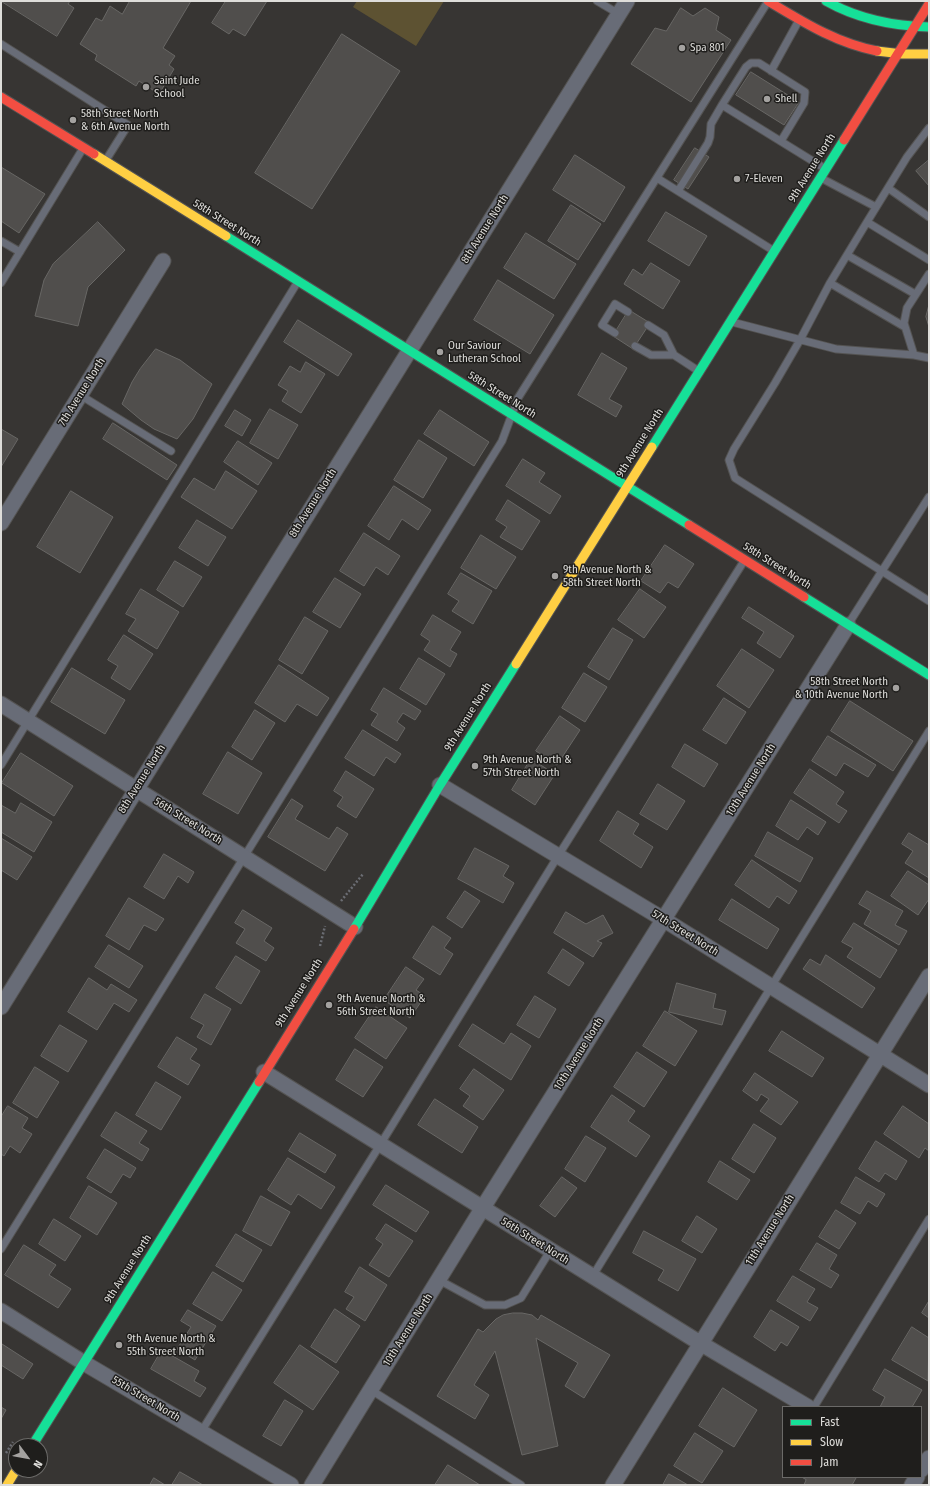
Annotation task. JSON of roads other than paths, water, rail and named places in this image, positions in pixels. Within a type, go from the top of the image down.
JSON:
[{"type":"street","points":[[768,1],[821,32],[855,45],[897,54],[929,54]]},
{"type":"street","points":[[826,1],[834,6],[865,18],[914,27],[929,27]]},
{"type":"street","name":"9th Avenue North","points":[[37,1438],[355,927],[440,784],[929,4]]},
{"type":"street","name":"8th Avenue North","points":[[1,1007],[623,7]]},
{"type":"street","name":"58th Street North","points":[[1,97],[929,675]]},
{"type":"street","name":"7th Avenue North","points":[[1,523],[163,261]]},
{"type":"street","name":"10th Avenue North","points":[[312,1485],[482,1209],[848,625]]},
{"type":"street","name":"56th Street North","points":[[1,704],[355,927]]},
{"type":"street","name":"57th Street North","points":[[440,784],[664,919],[929,1085]]},
{"type":"street","name":"11th Avenue North","points":[[613,1485],[929,976]]},
{"type":"street","name":"56th Street North","points":[[264,1072],[592,1277],[806,1406]]},
{"type":"street","name":"55th Street North","points":[[1,1311],[84,1363],[291,1485]]},
{"type":"street","points":[[922,1468],[929,1458]]},
{"type":"lane","points":[[597,1],[623,7]]},
{"type":"lane","points":[[1,1249],[502,441],[518,398],[768,1]]},
{"type":"lane","points":[[771,71],[800,20]]},
{"type":"lane","points":[[1,44],[128,125],[105,161]]},
{"type":"lane","points":[[678,191],[708,143],[711,124],[746,67],[751,63],[759,63],[805,92],[804,103],[781,141]]},
{"type":"lane","points":[[722,105],[826,169]]},
{"type":"lane","points":[[929,128],[907,157],[847,254],[775,384],[734,449],[729,460],[730,467],[735,478],[881,572],[929,601]]},
{"type":"lane","points":[[1,282],[84,148]]},
{"type":"lane","points":[[657,178],[774,251]]},
{"type":"lane","points":[[820,178],[876,207]]},
{"type":"lane","points":[[888,188],[929,217]]},
{"type":"lane","points":[[867,222],[929,260]]},
{"type":"lane","points":[[1,241],[20,252]]},
{"type":"lane","points":[[847,254],[915,294]]},
{"type":"lane","points":[[914,355],[904,323],[907,308],[929,274]]},
{"type":"lane","points":[[1,765],[298,281]]},
{"type":"lane","points":[[830,283],[905,326]]},
{"type":"lane","points":[[615,333],[602,325],[605,319],[615,304],[628,312]]},
{"type":"lane","points":[[730,322],[836,349],[914,355],[929,358]]},
{"type":"lane","points":[[648,325],[664,335],[674,355],[699,371]]},
{"type":"lane","points":[[635,346],[651,355],[674,355]]},
{"type":"lane","points":[[80,395],[171,451]]},
{"type":"lane","points":[[848,625],[929,497]]},
{"type":"lane","points":[[201,1432],[558,856],[745,560]]},
{"type":"lane","points":[[592,1277],[929,731]]},
{"type":"lane","points":[[815,1406],[929,1219]]},
{"type":"lane","points":[[439,1280],[485,1305],[505,1305],[521,1298],[550,1251]]},
{"type":"lane","points":[[371,1390],[521,1485]]},
{"type":"place","name":"Spa 801","points":[[682,48]]},
{"type":"place","name":"Saint Jude School","points":[[146,87]]},
{"type":"place","name":"Shell","points":[[767,99]]},
{"type":"place","name":"58th Street North & 6th Avenue North","points":[[73,120]]},
{"type":"place","name":"7-Eleven","points":[[737,179]]},
{"type":"place","name":"Our Saviour Lutheran School","points":[[440,352]]},
{"type":"place","name":"9th Avenue North & 58th Street North","points":[[555,576]]},
{"type":"place","name":"58th Street North & 10th Avenue North","points":[[896,688]]},
{"type":"place","name":"9th Avenue North & 57th Street North","points":[[475,766]]},
{"type":"place","name":"9th Avenue North & 56th Street North","points":[[329,1005]]},
{"type":"place","name":"9th Avenue North & 55th Street North","points":[[119,1345]]}]
